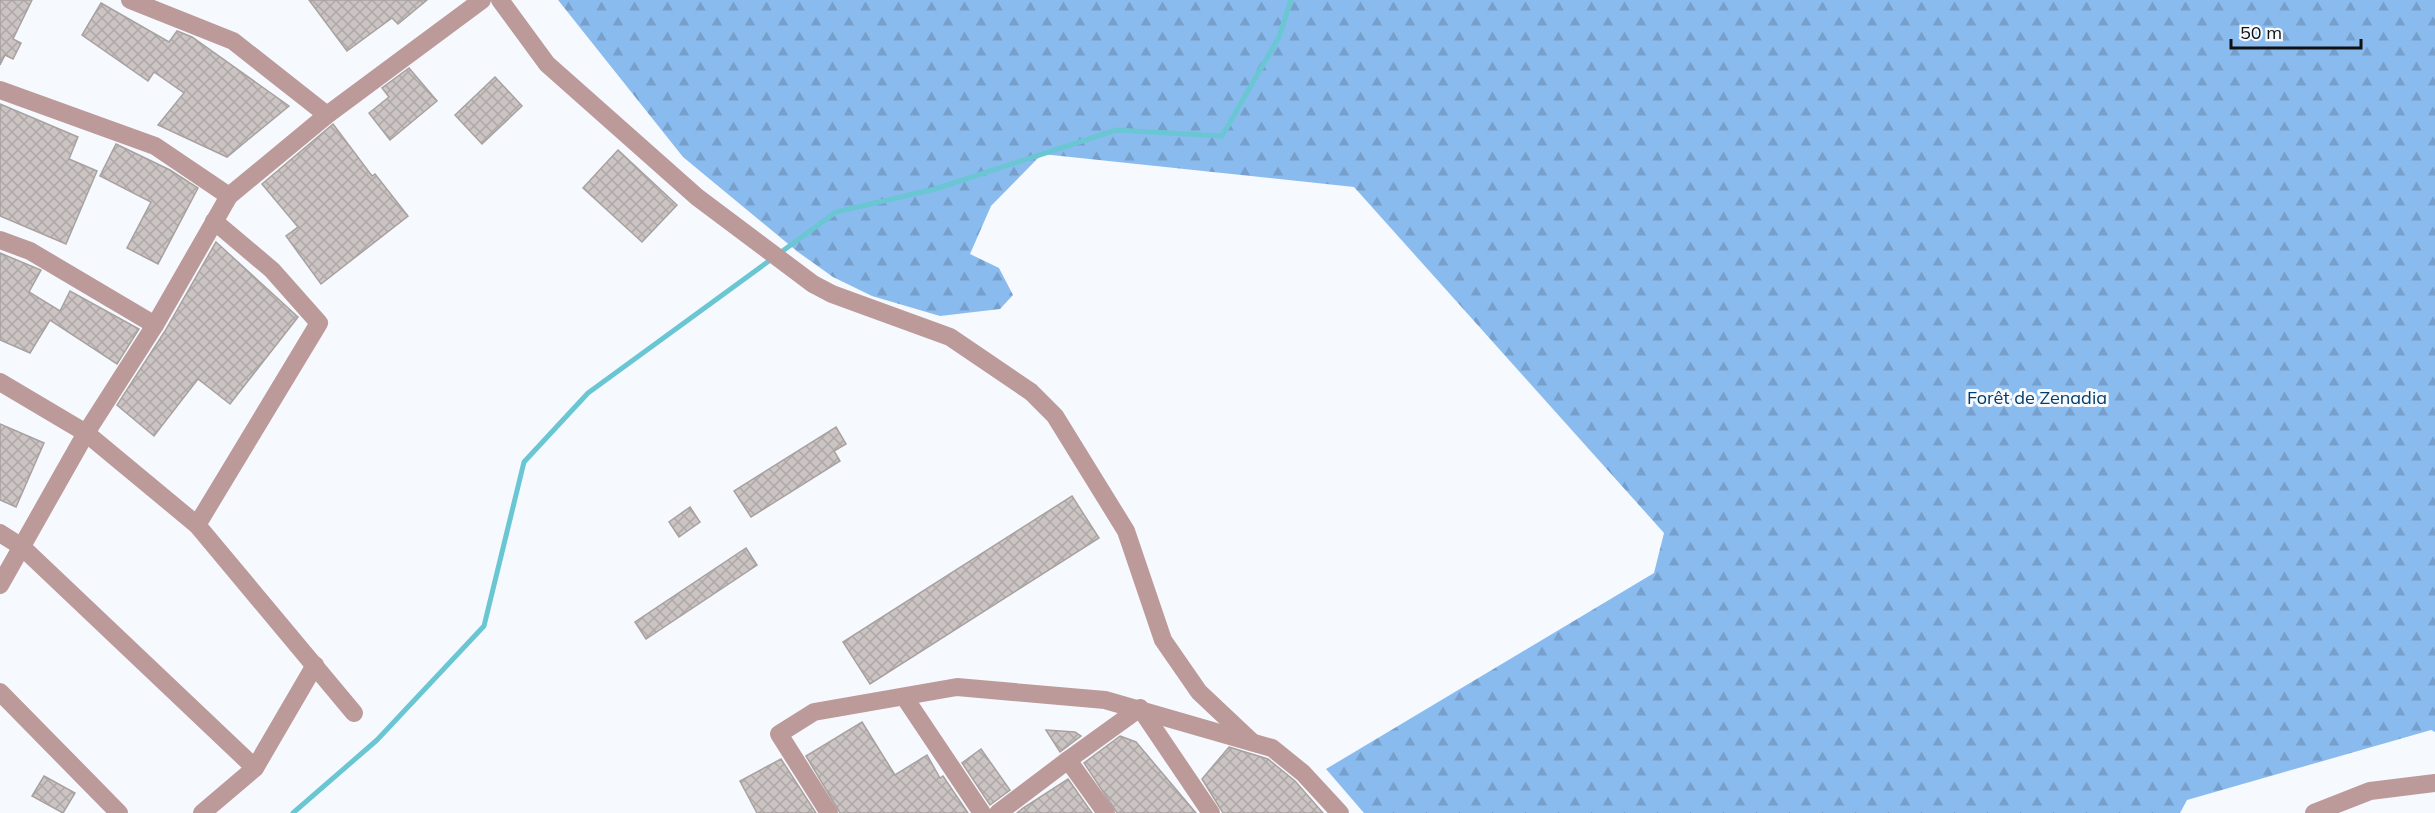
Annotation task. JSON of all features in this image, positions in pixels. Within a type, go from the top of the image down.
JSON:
[{"type":"street","points":[[130,0],[233,41],[327,115]]},
{"type":"street","points":[[0,585],[86,433],[155,325],[229,196],[327,115],[482,0]]},
{"type":"street","points":[[500,0],[547,64],[697,196],[813,284],[832,294],[950,338],[1031,392],[1055,416],[1126,531],[1163,640],[1199,692],[1251,741]]},
{"type":"street","points":[[0,90],[155,146],[229,196]]},
{"type":"street","points":[[197,525],[319,323],[273,270],[214,221]]},
{"type":"street","points":[[0,240],[30,251],[155,325]]},
{"type":"street","points":[[0,382],[86,433],[197,525],[354,713]]},
{"type":"street","points":[[0,533],[22,547],[255,768]]},
{"type":"street","points":[[202,813],[255,768],[315,665]]},
{"type":"street","points":[[829,813],[779,734],[814,712],[905,698],[957,687],[1105,700],[1251,741],[1272,748],[1303,773],[1340,813]]},
{"type":"street","points":[[0,692],[118,813]]},
{"type":"street","points":[[905,698],[982,813]]},
{"type":"street","points":[[998,813],[1140,708]]},
{"type":"street","points":[[1140,708],[1211,813]]},
{"type":"street","points":[[1068,760],[1106,813]]},
{"type":"street","points":[[2314,813],[2370,791],[2435,783]]},
{"type":"green space","name":"Forêt de Zenadia","points":[[558,0],[2435,0],[2435,732],[2431,730],[2187,800],[2180,813],[1364,813],[1326,769],[1654,573],[1664,533],[1354,187],[1042,154],[991,206],[970,254],[999,268],[1013,295],[1000,309],[940,316],[872,296],[833,277],[798,252],[683,157]]},
{"type":"building","points":[[0,0],[32,0],[13,39],[21,43],[13,59],[5,55],[0,65]]},
{"type":"building","points":[[309,0],[427,0],[398,24],[392,18],[347,51]]},
{"type":"building","points":[[101,3],[169,42],[177,31],[192,37],[289,106],[227,157],[158,125],[184,93],[154,72],[148,81],[82,35]]},
{"type":"building","points":[[409,68],[437,101],[390,140],[369,113],[389,97],[382,88]]},
{"type":"building","points":[[495,77],[522,106],[482,144],[455,115]]},
{"type":"building","points":[[0,104],[78,137],[69,159],[97,171],[66,244],[0,216]]},
{"type":"building","points":[[333,124],[372,176],[375,174],[408,216],[321,284],[286,236],[298,227],[262,184]]},
{"type":"building","points":[[116,144],[170,170],[198,188],[158,264],[127,248],[151,202],[100,176]]},
{"type":"building","points":[[618,150],[677,205],[642,242],[583,188]]},
{"type":"building","points":[[216,242],[298,317],[230,404],[198,379],[154,436],[117,405],[165,331]]},
{"type":"building","points":[[0,253],[41,270],[29,292],[60,311],[70,291],[139,329],[117,364],[50,320],[30,353],[0,340]]},
{"type":"building","points":[[0,424],[44,443],[16,507],[0,500]]},
{"type":"building","points":[[836,427],[846,444],[834,451],[840,461],[751,517],[734,491]]},
{"type":"building","points":[[1072,496],[1099,538],[870,684],[843,642]]},
{"type":"building","points":[[690,507],[700,522],[679,537],[669,522]]},
{"type":"building","points":[[746,548],[757,565],[646,639],[635,622]]},
{"type":"building","points":[[862,722],[895,775],[927,755],[940,778],[943,776],[968,813],[840,813],[806,756]]},
{"type":"building","points":[[1046,730],[1075,732],[1081,736],[1060,752]]},
{"type":"building","points":[[1120,736],[1136,742],[1196,813],[1117,813],[1084,763]]},
{"type":"building","points":[[1229,747],[1268,759],[1295,781],[1323,813],[1223,813],[1202,779]]},
{"type":"building","points":[[981,749],[1010,790],[990,805],[962,763]]},
{"type":"building","points":[[781,759],[816,813],[757,813],[740,781]]},
{"type":"building","points":[[44,776],[75,793],[63,813],[32,796]]},
{"type":"building","points":[[1068,779],[1092,813],[1017,813],[1023,808]]},
{"type":"waterway","points":[[293,813],[377,740],[484,626],[524,462],[588,393],[836,212],[935,189],[1116,130],[1222,136],[1279,37],[1291,0]]}]
